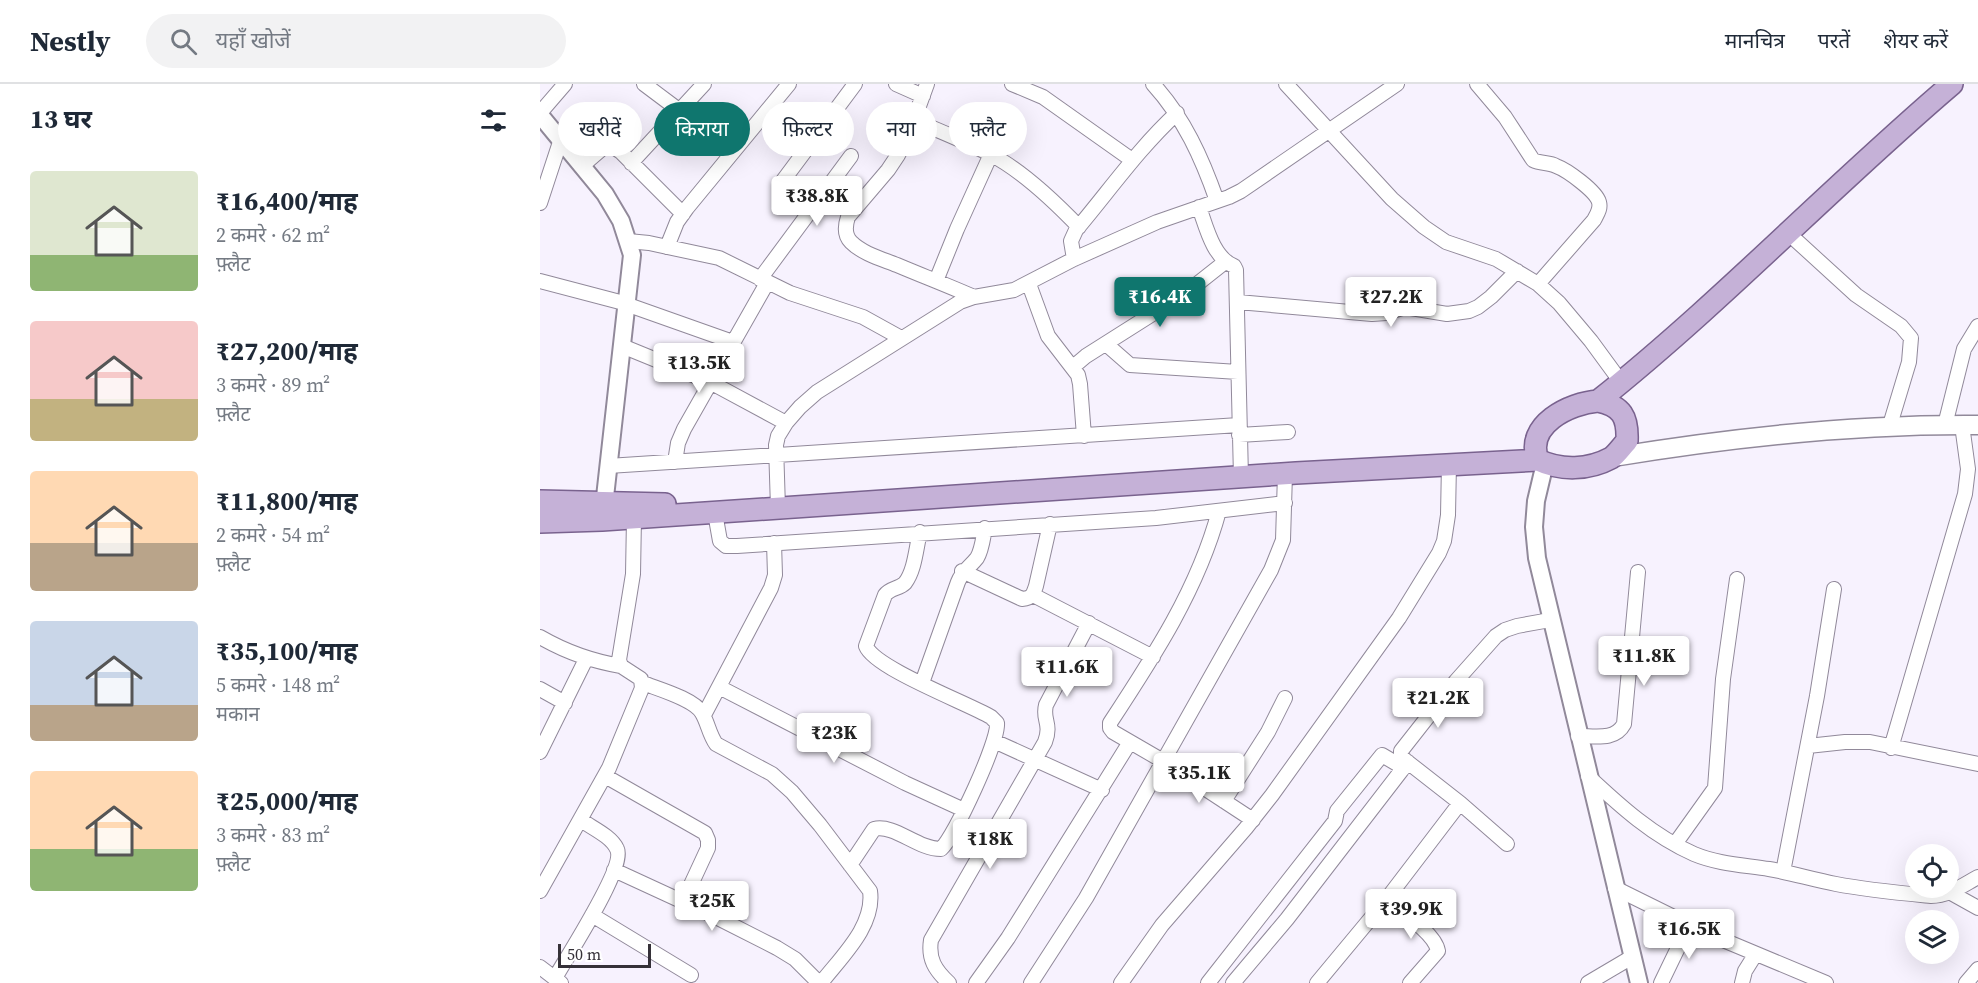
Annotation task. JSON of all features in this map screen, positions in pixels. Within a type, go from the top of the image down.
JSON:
[{"type":"main road","points":[[1598,401],[1710,306],[1952,84]]},
{"type":"main road","points":[[1539,456],[1539,434],[1551,418],[1582,402],[1598,401],[1618,408],[1627,427],[1627,441],[1613,457]]},
{"type":"main road","points":[[540,522],[603,511],[669,504],[778,503],[1241,472],[1512,449],[1539,456],[1566,468],[1593,465],[1613,457],[1708,441],[1890,425],[1962,425]]},
{"type":"main road","points":[[1241,472],[1285,474],[1539,456]]},
{"type":"main road","points":[[540,501],[634,518],[715,513],[778,503]]},
{"type":"street","points":[[558,135],[540,114],[565,84]]},
{"type":"street","points":[[644,84],[668,102]]},
{"type":"street","points":[[688,102],[704,84]]},
{"type":"street","points":[[668,247],[677,222],[789,84]]},
{"type":"street","points":[[782,182],[855,84]]},
{"type":"street","points":[[896,84],[925,90]]},
{"type":"street","points":[[1153,84],[1177,113],[1204,165],[1217,201]]},
{"type":"street","points":[[1286,84],[1392,199],[1424,227],[1446,242],[1496,259],[1538,284],[1591,341],[1622,382]]},
{"type":"street","points":[[778,503],[776,455],[778,436],[786,423],[817,392],[960,302],[974,297],[1014,290],[1074,259],[1157,222],[1241,191],[1397,84]]},
{"type":"street","points":[[1477,84],[1505,117],[1533,160],[1556,166],[1566,172],[1595,194],[1599,201],[1599,212],[1594,220],[1538,284]]},
{"type":"street","points":[[1018,85],[1043,98],[1132,160]]},
{"type":"street","points":[[1074,259],[1071,241],[1079,227],[1132,160],[1177,113]]},
{"type":"street","points":[[631,163],[654,139]]},
{"type":"street","points":[[582,166],[608,146],[612,146],[621,152],[683,214]]},
{"type":"street","points":[[540,203],[558,148]]},
{"type":"street","points":[[574,156],[605,194],[621,221],[632,255],[603,511]]},
{"type":"street","points":[[675,462],[678,443],[684,429],[733,342],[763,281],[851,156]]},
{"type":"street","points":[[897,156],[848,217],[845,226],[846,236],[860,249],[974,297]]},
{"type":"street","points":[[936,281],[990,156]]},
{"type":"street","points":[[994,156],[1027,180],[1063,210],[1079,227]]},
{"type":"street","points":[[1199,207],[1210,236],[1225,262],[1234,266],[1236,270],[1241,472]]},
{"type":"street","points":[[1788,233],[1856,295],[1901,326],[1911,338],[1909,362],[1890,425]]},
{"type":"street","points":[[628,241],[719,258],[763,281],[863,317],[901,339]]},
{"type":"street","points":[[1073,367],[1187,292],[1225,262]]},
{"type":"street","points":[[1238,302],[1372,314],[1386,313],[1405,307],[1447,314],[1457,313],[1478,307],[1517,271]]},
{"type":"street","points":[[540,281],[627,304],[733,342]]},
{"type":"street","points":[[1029,284],[1048,336],[1073,367],[1080,384],[1084,436]]},
{"type":"street","points":[[1891,747],[1965,494],[1968,469],[1962,425],[1964,349],[1978,326]]},
{"type":"street","points":[[1106,344],[1130,365],[1238,372]]},
{"type":"street","points":[[622,346],[710,382],[786,423]]},
{"type":"street","points":[[608,466],[1084,436],[1239,430],[1288,432]]},
{"type":"street","points":[[1539,456],[1534,527],[1537,558],[1550,620],[1639,983]]},
{"type":"street","points":[[1121,983],[1162,925],[1253,820],[1399,618],[1439,553],[1447,530],[1449,464]]},
{"type":"street","points":[[1031,983],[1086,898],[1280,551],[1284,529],[1285,474]]},
{"type":"street","points":[[715,513],[720,541],[726,546],[1156,518],[1285,503]]},
{"type":"street","points":[[1219,511],[1198,573],[1153,657],[1110,723],[1110,728],[1253,820]]},
{"type":"street","points":[[621,666],[619,654],[633,574],[634,518]]},
{"type":"street","points":[[962,572],[1022,599],[1029,598],[1033,594],[1050,524]]},
{"type":"street","points":[[922,683],[962,572],[981,551],[985,528]]},
{"type":"street","points":[[850,865],[874,829],[880,828],[932,849],[941,849],[947,844],[998,729],[992,717],[922,683],[868,652],[866,646],[885,595],[888,591],[899,588],[908,577],[920,532]]},
{"type":"street","points":[[704,715],[771,588],[774,575],[774,543]]},
{"type":"street","points":[[1578,736],[1609,736],[1615,734],[1624,724],[1638,572]]},
{"type":"street","points":[[1675,844],[1715,788],[1724,679],[1737,579]]},
{"type":"street","points":[[1783,872],[1808,746],[1834,589]]},
{"type":"street","points":[[1033,594],[1153,657]]},
{"type":"street","points":[[1406,765],[1401,755],[1403,747],[1496,636],[1517,626],[1550,620]]},
{"type":"street","points":[[949,983],[933,965],[930,951],[931,940],[1035,761],[1048,733],[1049,726],[1044,712],[1046,705],[1089,623]]},
{"type":"street","points":[[540,637],[586,659],[621,666],[639,676],[643,683],[691,703],[699,709],[704,715],[710,735],[716,744],[772,774],[792,792],[870,891],[871,899],[869,912],[860,931],[820,983],[795,959],[777,948],[614,870]]},
{"type":"street","points":[[540,752],[586,659]]},
{"type":"street","points":[[540,891],[605,776],[622,740],[643,683]]},
{"type":"street","points":[[719,687],[895,778],[964,810]]},
{"type":"street","points":[[540,689],[565,703]]},
{"type":"street","points":[[1224,801],[1268,732],[1285,698]]},
{"type":"street","points":[[994,741],[1102,790]]},
{"type":"street","points":[[1808,746],[1861,741],[1978,764]]},
{"type":"street","points":[[976,983],[1008,938],[1130,742]]},
{"type":"street","points":[[1208,983],[1335,821],[1337,811],[1382,755],[1406,765],[1460,802],[1507,844]]},
{"type":"street","points":[[1233,983],[1287,919],[1406,765]]},
{"type":"street","points":[[605,776],[705,833],[708,848],[683,902]]},
{"type":"street","points":[[1588,776],[1649,829],[1708,859],[1837,884],[1905,893]]},
{"type":"street","points":[[1317,983],[1386,900],[1460,802]]},
{"type":"street","points":[[540,967],[558,981],[614,870],[619,855],[617,848],[610,840],[581,820]]},
{"type":"street","points":[[1959,888],[1978,877]]},
{"type":"street","points":[[1616,888],[1755,955],[1826,983]]},
{"type":"street","points":[[1959,897],[1978,908]]},
{"type":"street","points":[[1386,900],[1425,931],[1437,944],[1438,951],[1410,983]]},
{"type":"street","points":[[592,915],[692,975]]},
{"type":"street","points":[[1661,983],[1689,925]]},
{"type":"street","points":[[1742,983],[1745,971],[1755,955]]},
{"type":"street","points":[[1588,983],[1632,957]]},
{"type":"street","points":[[1966,983],[1978,969]]}]
